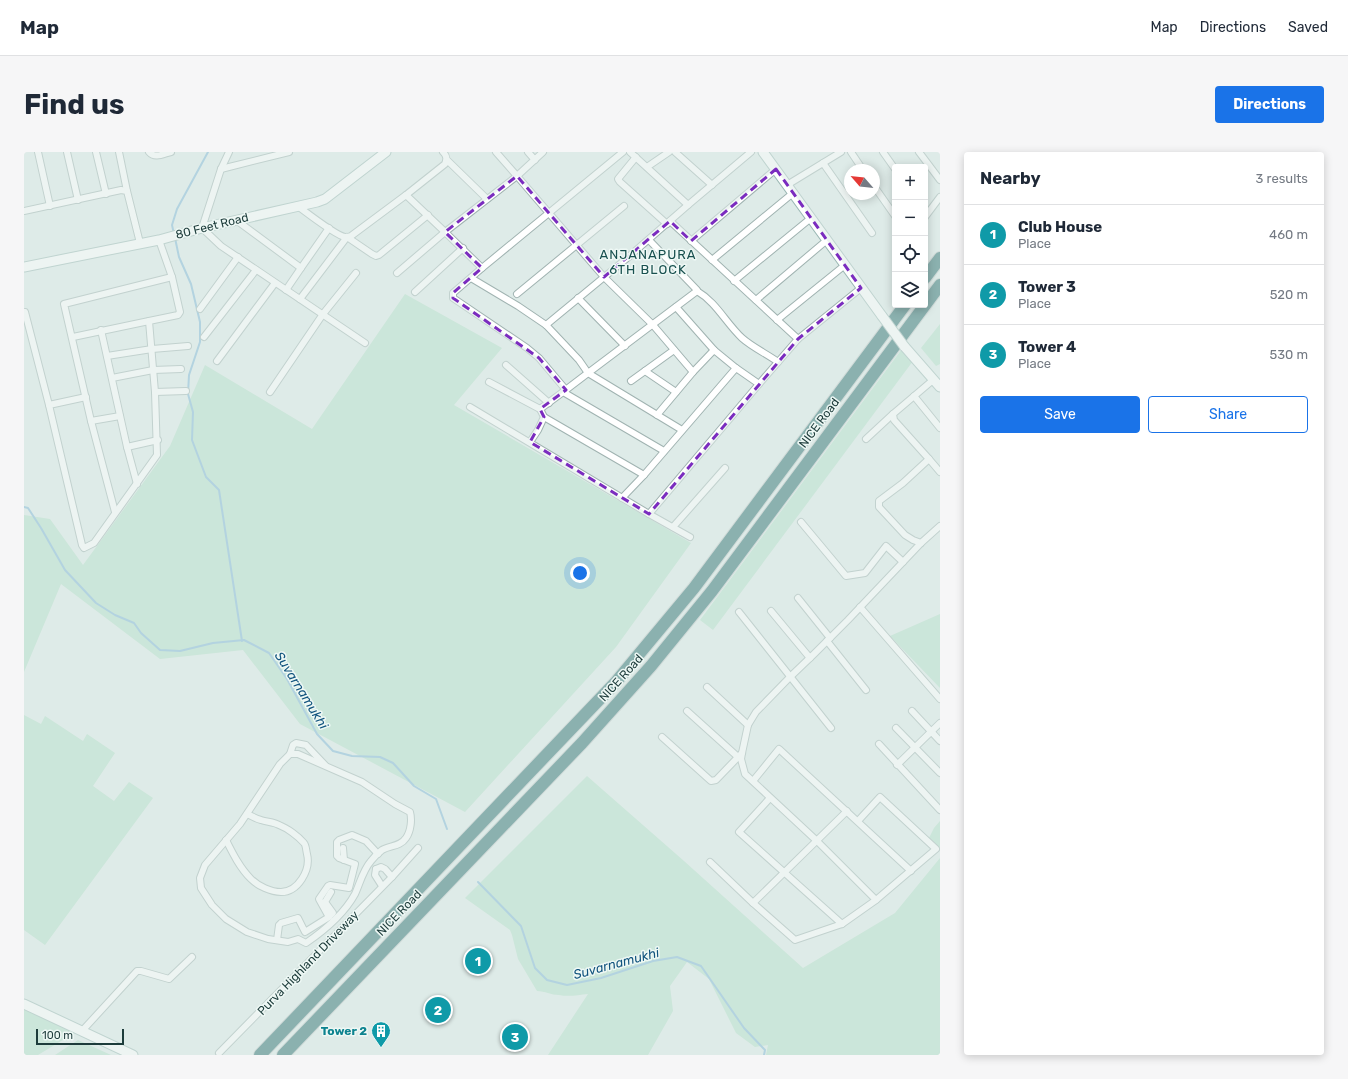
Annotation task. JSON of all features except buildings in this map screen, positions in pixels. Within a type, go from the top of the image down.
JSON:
[{"type":"highway","points":[[928,274],[940,258]]},
{"type":"highway","name":"NICE Road","points":[[283,1055],[577,748],[647,671],[712,591],[940,285]]},
{"type":"highway","name":"NICE Road","points":[[260,1055],[574,728],[626,671],[694,588],[903,308]]},
{"type":"street","points":[[38,152],[50,206]]},
{"type":"street","points":[[67,152],[78,200]]},
{"type":"street","points":[[96,152],[106,194]]},
{"type":"street","points":[[119,152],[140,243]]},
{"type":"street","points":[[149,152],[152,156],[171,152]]},
{"type":"street","points":[[229,152],[221,169],[202,228],[221,246],[365,343]]},
{"type":"street","points":[[221,169],[289,152]]},
{"type":"street","name":"80 Feet Road","points":[[24,267],[159,240],[202,228],[299,207],[325,199],[386,152]]},
{"type":"street","points":[[443,152],[447,160],[487,199]]},
{"type":"street","points":[[496,152],[604,277],[653,325],[693,372]]},
{"type":"street","points":[[528,152],[535,160]]},
{"type":"street","points":[[397,273],[517,176],[544,152]]},
{"type":"street","points":[[622,152],[453,293],[453,298],[527,348],[539,358],[565,391],[664,451]]},
{"type":"street","points":[[630,152],[688,205]]},
{"type":"street","points":[[647,167],[670,152]]},
{"type":"street","points":[[675,152],[712,185]]},
{"type":"street","points":[[546,325],[751,152]]},
{"type":"street","points":[[763,152],[904,346],[940,387]]},
{"type":"street","points":[[712,260],[790,189],[823,163],[841,152]]},
{"type":"street","points":[[851,152],[859,164]]},
{"type":"street","points":[[883,152],[892,164]]},
{"type":"street","points":[[919,152],[940,180]]},
{"type":"street","points":[[636,158],[618,178],[620,182],[691,241],[798,339]]},
{"type":"street","points":[[300,299],[347,237],[351,236],[406,195],[445,164],[447,160]]},
{"type":"street","points":[[823,163],[872,233]]},
{"type":"street","points":[[691,241],[776,169]]},
{"type":"street","points":[[24,211],[121,190],[127,191]]},
{"type":"street","points":[[406,195],[463,248],[482,268]]},
{"type":"street","points":[[880,195],[892,212]]},
{"type":"street","points":[[928,212],[940,197]]},
{"type":"street","points":[[517,294],[624,206]]},
{"type":"street","points":[[299,207],[328,228],[342,236],[347,237],[376,256],[428,215]]},
{"type":"street","points":[[734,281],[811,218]]},
{"type":"street","points":[[236,220],[301,268]]},
{"type":"street","points":[[286,290],[328,228]]},
{"type":"street","points":[[73,337],[178,315],[180,312],[172,277],[159,240]]},
{"type":"street","points":[[648,240],[697,291],[704,295],[715,306],[743,339],[778,362]]},
{"type":"street","points":[[756,300],[827,240]]},
{"type":"street","points":[[415,292],[463,248]]},
{"type":"street","points":[[200,309],[238,257]]},
{"type":"street","points":[[777,320],[845,265]]},
{"type":"street","points":[[204,337],[256,270]]},
{"type":"street","points":[[270,392],[323,314],[356,273]]},
{"type":"street","points":[[115,512],[91,421],[73,337],[64,304],[172,277]]},
{"type":"street","points":[[471,278],[518,306],[546,325],[579,360],[588,372],[682,430]]},
{"type":"street","points":[[217,361],[275,282]]},
{"type":"street","points":[[649,514],[798,339],[861,288]]},
{"type":"street","points":[[540,409],[697,291]]},
{"type":"street","points":[[578,298],[625,346]]},
{"type":"street","points":[[676,307],[714,350],[759,384]]},
{"type":"street","points":[[24,310],[49,405],[82,545],[84,548],[94,543],[157,455],[158,440],[149,321]]},
{"type":"street","points":[[101,330],[127,447],[137,484]]},
{"type":"street","points":[[107,356],[152,349],[188,346]]},
{"type":"street","points":[[631,381],[674,350]]},
{"type":"street","points":[[657,415],[693,372],[714,350]]},
{"type":"street","points":[[506,365],[549,403]]},
{"type":"street","points":[[622,498],[644,475],[736,368]]},
{"type":"street","points":[[112,378],[153,370],[181,370]]},
{"type":"street","points":[[645,371],[676,392]]},
{"type":"street","points":[[866,439],[933,380]]},
{"type":"street","points":[[489,382],[540,409],[544,417],[644,475]]},
{"type":"street","points":[[155,392],[186,390]]},
{"type":"street","points":[[914,396],[940,428]]},
{"type":"street","points":[[49,405],[86,397]]},
{"type":"street","points":[[470,407],[690,537]]},
{"type":"street","points":[[893,414],[894,420],[940,472]]},
{"type":"street","points":[[91,421],[120,416]]},
{"type":"street","points":[[530,442],[544,417]]},
{"type":"street","points":[[127,447],[158,440]]},
{"type":"street","points":[[921,543],[904,535],[879,506],[880,501],[930,459]]},
{"type":"street","points":[[673,528],[725,468]]},
{"type":"street","points":[[801,522],[846,576],[865,573],[886,546],[903,562]]},
{"type":"street","points":[[662,737],[711,781],[714,782],[740,755],[748,725],[756,712],[828,640],[921,543],[940,526]]},
{"type":"street","points":[[798,598],[866,690]]},
{"type":"street","points":[[860,607],[940,699]]},
{"type":"street","points":[[771,611],[810,658]]},
{"type":"street","points":[[739,612],[831,728]]},
{"type":"street","points":[[707,687],[748,725]]},
{"type":"street","points":[[687,710],[740,755],[745,774],[817,841],[876,900]]},
{"type":"street","points":[[912,712],[940,741]]},
{"type":"street","points":[[897,765],[940,723]]},
{"type":"street","points":[[896,728],[940,773]]},
{"type":"street","points":[[290,754],[296,743],[306,744],[326,766]]},
{"type":"street","points":[[879,744],[940,810]]},
{"type":"street","points":[[753,781],[779,748],[911,871]]},
{"type":"street","name":"Purva Highland Driveway","points":[[290,754],[298,754],[362,782],[410,812],[412,817],[407,838],[398,845],[382,850],[369,862],[350,902],[336,919],[306,943],[298,939],[288,942],[247,932],[226,919],[212,905],[201,888],[200,878],[205,865],[247,814],[280,764],[290,754]]},
{"type":"street","points":[[710,862],[795,940],[842,924],[876,900],[936,849],[880,797],[858,821]]},
{"type":"street","points":[[770,798],[739,832],[842,924]]},
{"type":"street","points":[[753,903],[847,811]]},
{"type":"street","points":[[226,840],[237,862],[251,879],[262,887],[285,892],[295,886],[302,879],[307,869],[308,858],[305,844],[280,825],[260,820],[247,814]]},
{"type":"street","points":[[329,917],[319,899],[330,885],[349,888],[356,864],[337,856],[337,842],[352,835],[366,841],[378,854]]},
{"type":"street","points":[[343,848],[344,860]]},
{"type":"street","name":"Purva Highland Driveway","points":[[217,1054],[392,877],[418,848]]},
{"type":"street","points":[[369,862],[376,869]]},
{"type":"street","points":[[376,869],[381,867],[385,869],[392,877]]},
{"type":"street","points":[[376,869],[375,875],[382,886]]},
{"type":"street","points":[[277,940],[279,924],[281,923],[298,918],[305,932],[334,913],[325,902],[331,892]]},
{"type":"street","points":[[82,1031],[137,971],[168,979],[192,957]]},
{"type":"street","points":[[24,1004],[133,1055]]},
{"type":"highlighted area","points":[[776,169],[861,288],[798,339],[649,514],[530,442],[544,417],[540,409],[566,390],[539,358],[453,298],[453,293],[482,268],[445,232],[517,176],[604,277],[670,221],[691,241]]},
{"type":"green space","points":[[405,294],[502,348],[454,405],[691,543],[616,647],[465,812],[300,724],[243,650],[160,659],[61,584],[24,672],[24,515],[50,519],[83,565],[170,446],[205,365],[312,429]]},
{"type":"green space","points":[[940,324],[940,364],[936,366],[921,348]]},
{"type":"green space","points":[[902,349],[913,361],[713,630],[700,620]]},
{"type":"green space","points":[[940,614],[940,688],[890,636]]},
{"type":"green space","points":[[24,715],[41,724],[45,716],[83,741],[87,734],[115,753],[93,786],[114,801],[129,782],[153,798],[45,945],[24,930]]},
{"type":"green space","points":[[587,776],[803,968],[895,913],[940,858],[940,1055],[766,1055],[768,1045],[755,1047],[736,1033],[709,979],[687,962],[670,986],[673,1011],[648,1055],[548,1055],[588,994],[566,996],[537,991],[518,959],[510,930],[465,898]]},
{"type":"green space","points":[[940,821],[940,848],[929,838],[934,828]]},
{"type":"green space","points":[[24,1007],[76,1032],[38,1055],[24,1055]]},
{"type":"green space","points":[[78,1040],[111,1055],[55,1055]]},
{"type":"waterway","points":[[174,234],[172,225],[177,209],[208,152]]},
{"type":"waterway","points":[[175,238],[179,257],[191,284],[200,322],[200,342],[189,375],[188,394],[193,412],[192,440],[206,477],[219,490],[242,641]]},
{"type":"waterway","name":"Suvarnamukhi","points":[[24,507],[28,508],[65,570],[96,603],[115,615],[134,623],[141,633],[160,650],[180,651],[213,643],[244,640],[269,653],[287,679],[317,734],[333,751],[352,756],[380,757],[393,763],[414,786],[436,799],[447,829]]},
{"type":"waterway","name":"Suvarnamukhi","points":[[478,882],[521,926],[535,968],[547,980],[567,985],[601,978],[653,961],[677,957],[701,966],[744,1028],[765,1050],[764,1055]]},
{"type":"place","name":"Club House","points":[[478,961]]},
{"type":"place","name":"Tower 3","points":[[438,1010]]},
{"type":"place","name":"Tower 4","points":[[515,1037]]},
{"type":"place","name":"Tower 2","points":[[381,1048]]},
{"type":"district","name":"ANJANAPURA 6TH BLOCK","points":[[648,262]]}]
